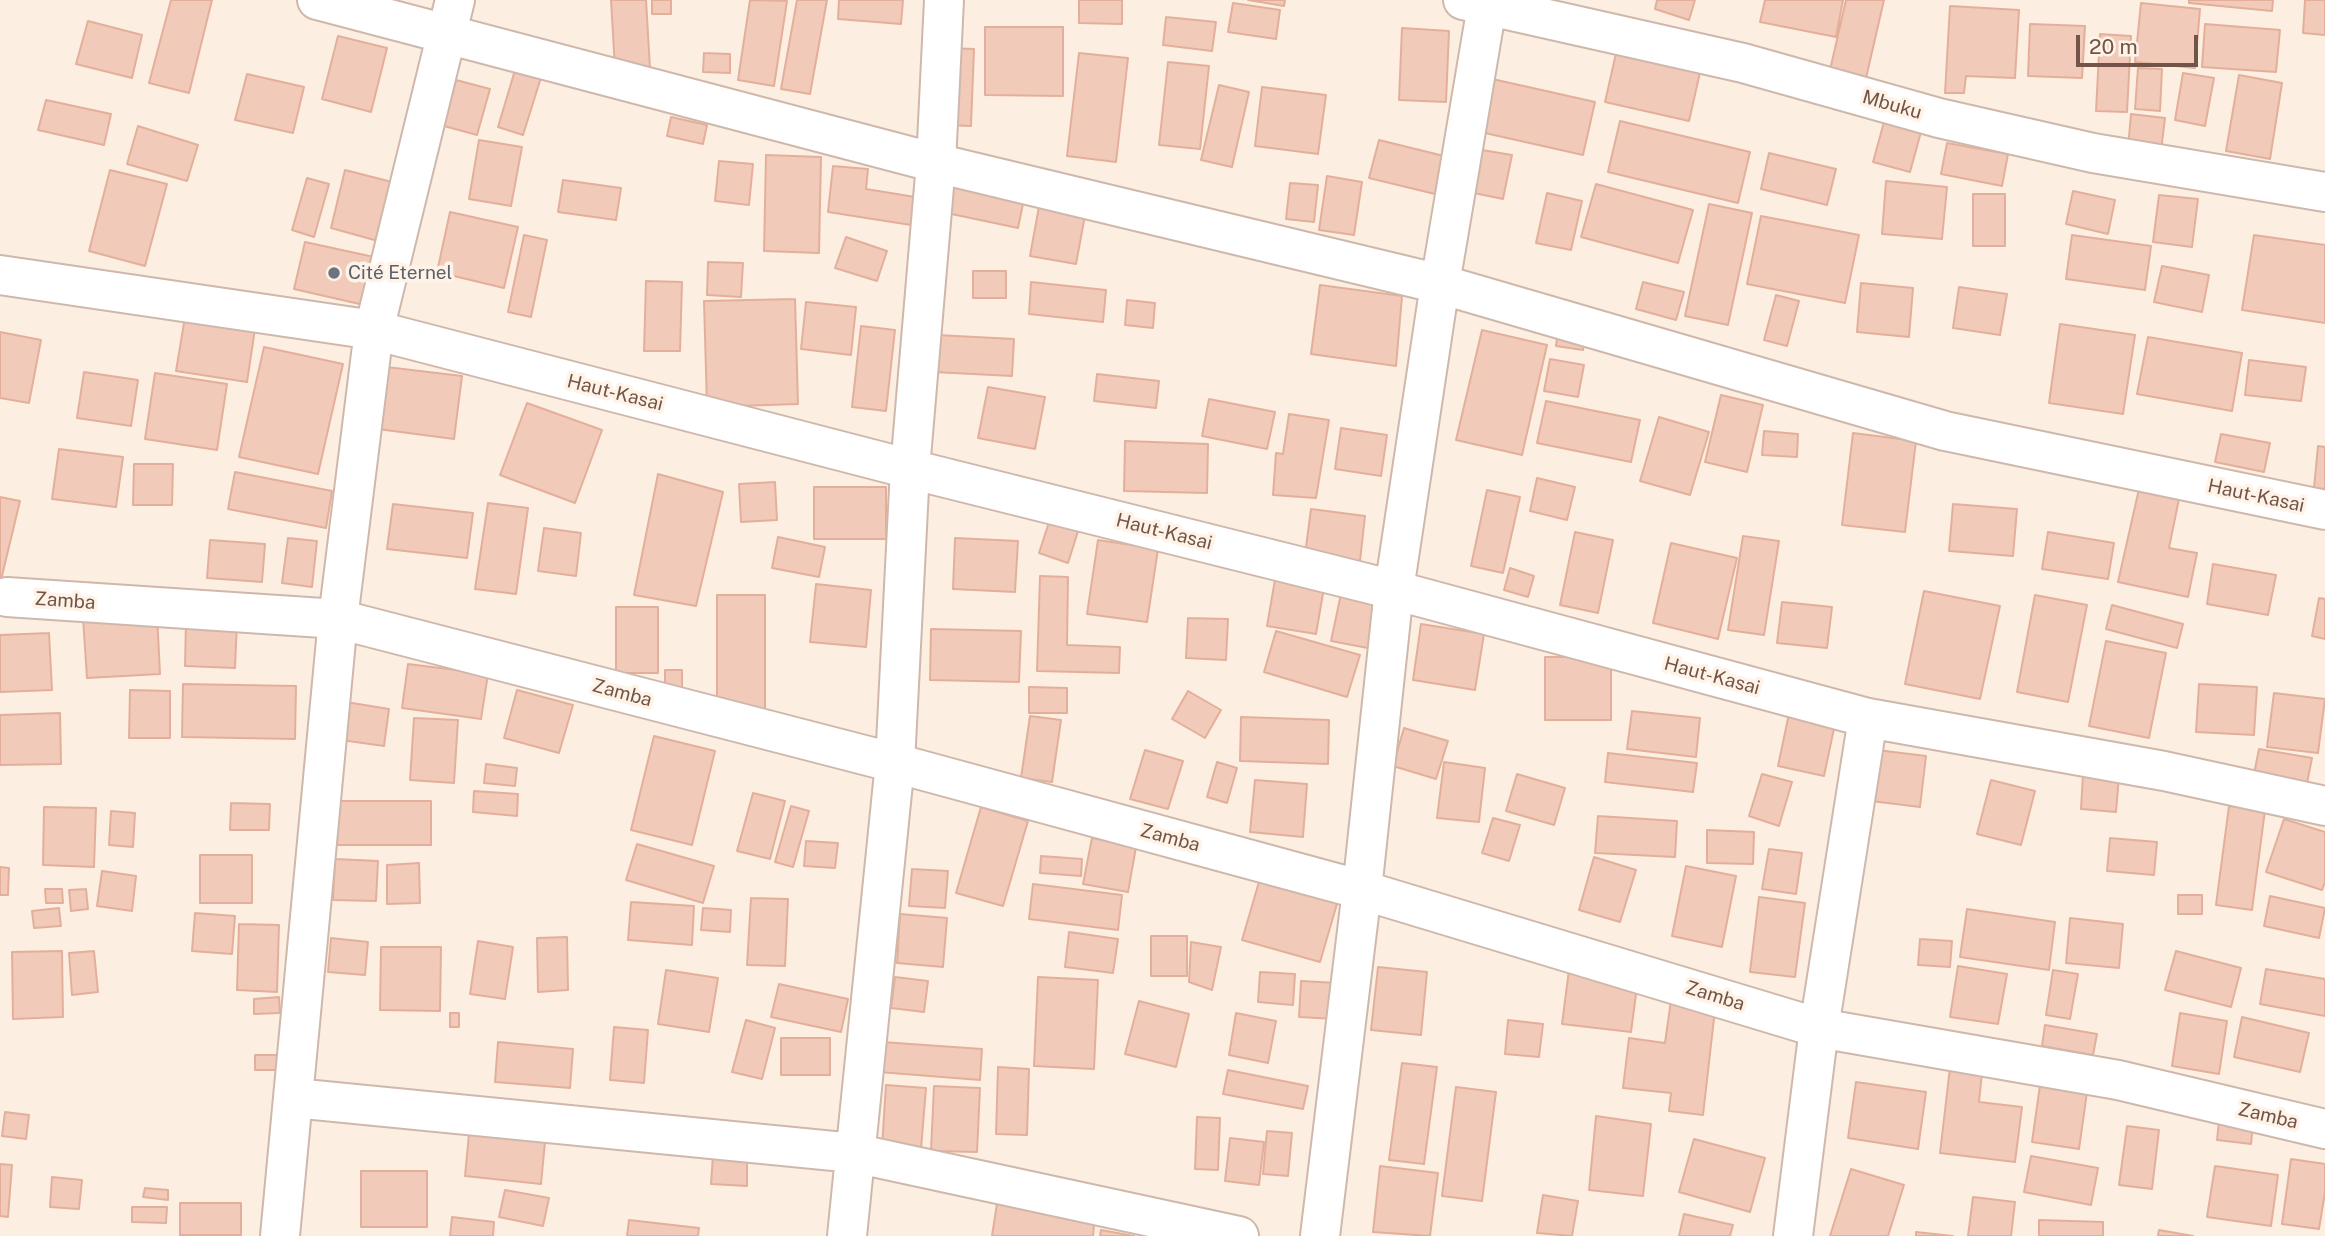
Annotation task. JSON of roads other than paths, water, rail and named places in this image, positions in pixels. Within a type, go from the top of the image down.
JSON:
[{"type":"street","name":"Haut-Kasai","points":[[317,0],[451,18],[936,163],[1440,284],[1945,431],[2325,510]]},
{"type":"street","points":[[847,1236],[895,764],[910,469],[936,163],[944,0]]},
{"type":"street","points":[[1320,1236],[1362,891],[1394,590],[1479,2]]},
{"type":"street","name":"Mbuku","points":[[1479,2],[1743,63],[1939,118],[2093,153],[2325,192]]},
{"type":"street","points":[[280,1236],[338,619],[374,330],[451,18]]},
{"type":"street","name":"Haut-Kasai","points":[[0,275],[374,330],[910,469],[1394,590],[1867,718],[2164,771],[2325,806]]},
{"type":"street","name":"Zamba","points":[[7,597],[338,619],[895,764],[1362,891],[1819,1028],[2118,1080],[2325,1129]]},
{"type":"street","points":[[1793,1236],[1819,1028],[1867,718]]},
{"type":"street","points":[[294,1098],[855,1153],[1239,1236]]},
{"type":"place","name":"Cité Eternel","points":[[334,273]]}]
